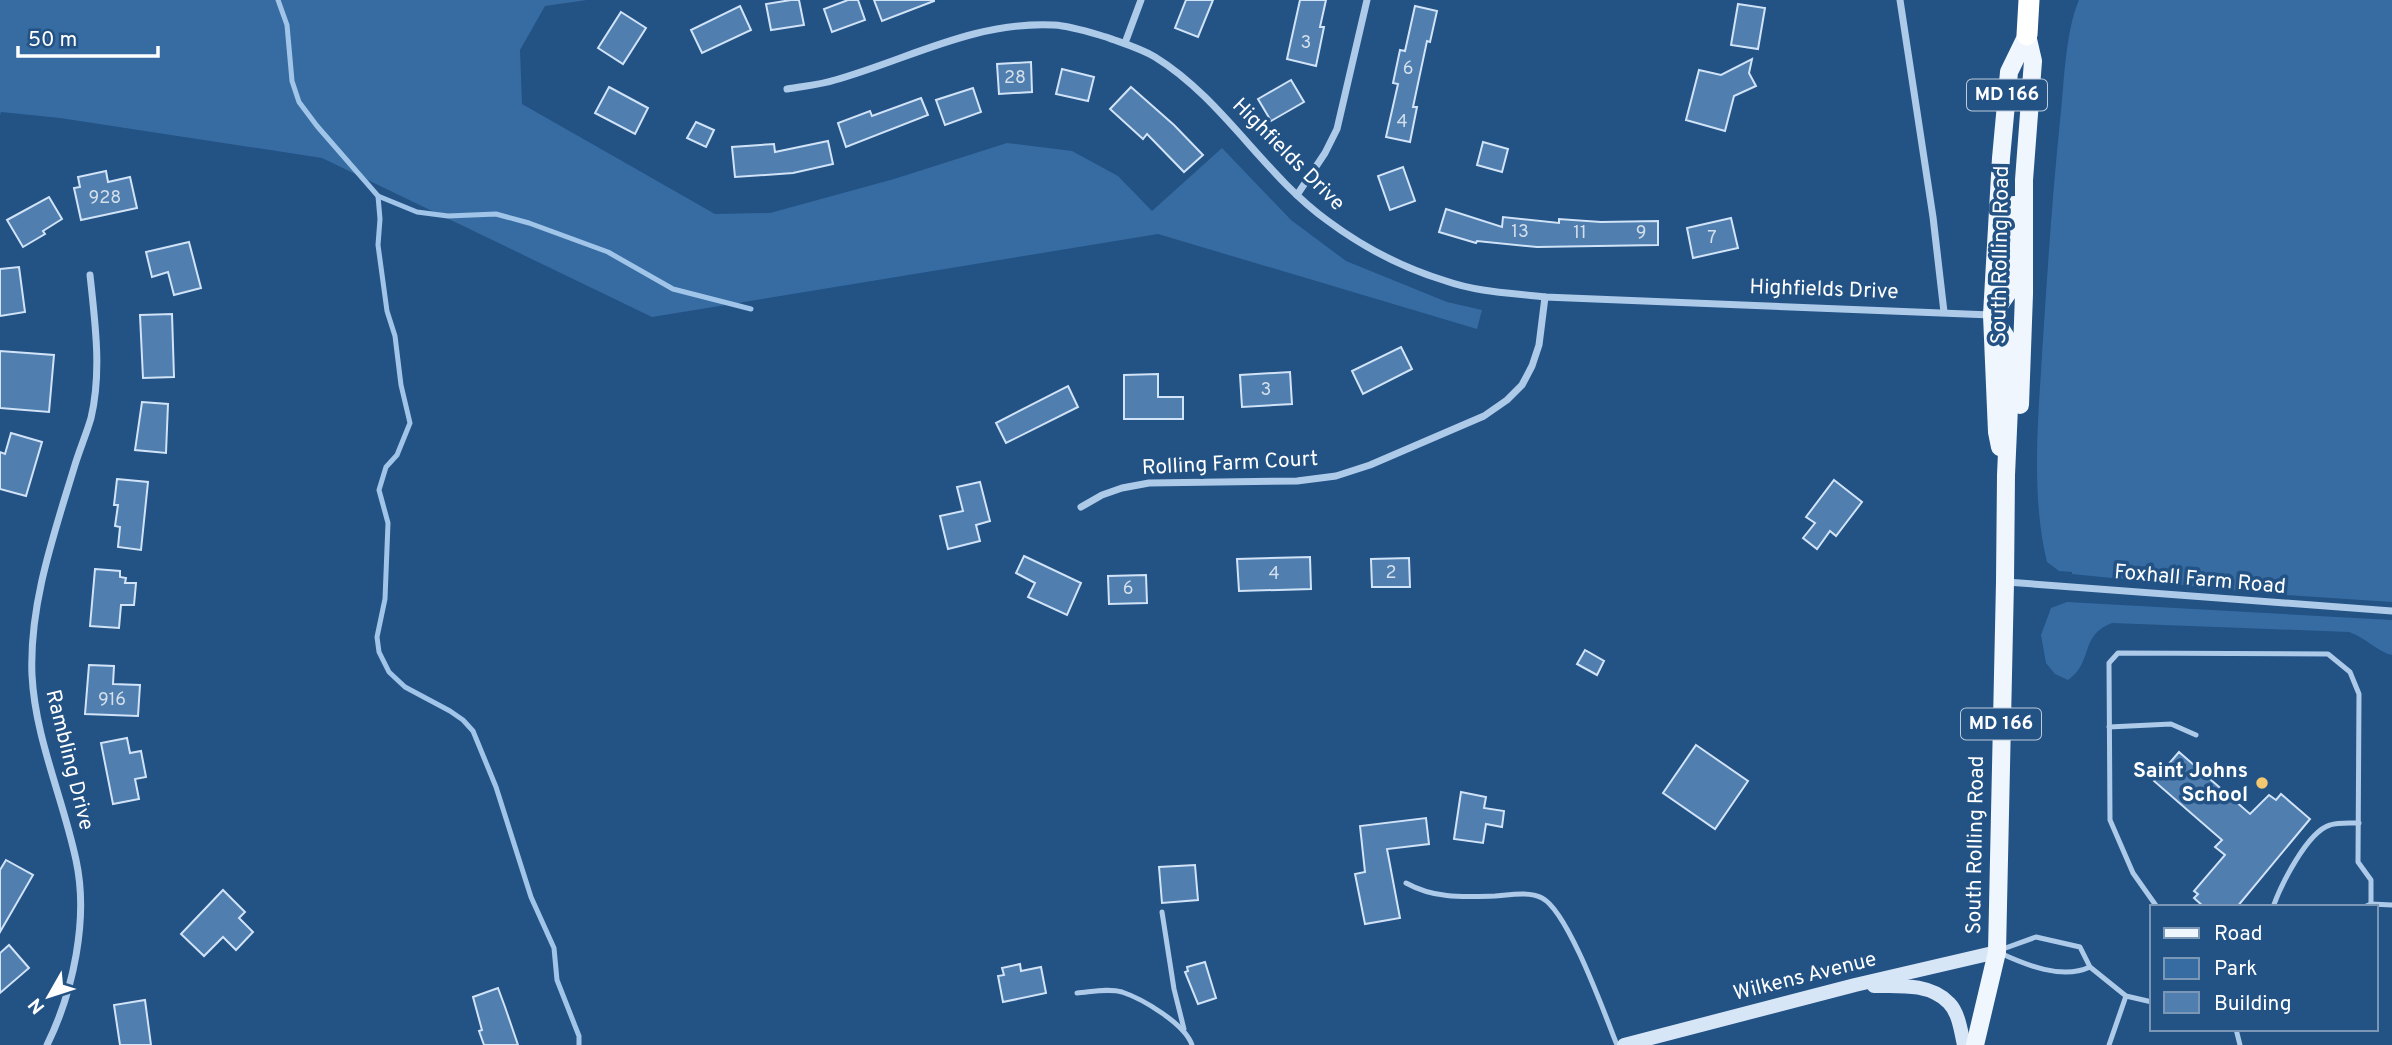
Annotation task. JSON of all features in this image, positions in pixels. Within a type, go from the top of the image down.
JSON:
[{"type":"highway","name":"MD 166","points":[[2027,36],[2031,0]]},
{"type":"main road","name":"South Rolling Road","points":[[1975,1045],[1997,952],[2006,582],[2006,475],[1997,432],[1992,315],[2009,72],[2027,36]]},
{"type":"main road","name":"South Rolling Road","points":[[2006,475],[2020,422],[2024,180],[2033,61],[2027,36]]},
{"type":"main road","name":"Wilkens Avenue","points":[[1624,1045],[1855,985],[1997,952]]},
{"type":"main road","points":[[1855,985],[1913,987],[1932,991],[1950,1003],[1964,1045]]},
{"type":"street","points":[[1125,43],[1141,0]]},
{"type":"street","points":[[1297,195],[1325,153],[1337,129],[1367,0]]},
{"type":"street","points":[[1900,0],[1933,218],[1944,312]]},
{"type":"street","name":"Highfields Drive","points":[[788,89],[832,81],[943,42],[983,31],[1018,24],[1058,25],[1125,43],[1153,56],[1196,89],[1297,195],[1326,220],[1363,245],[1402,265],[1447,282],[1491,291],[1545,297],[1992,315]]},
{"type":"street","name":"Rambling Drive","points":[[47,1045],[69,991],[80,909],[77,862],[37,716],[32,675],[33,638],[41,586],[91,417],[96,332],[90,275]]},
{"type":"street","name":"Rolling Farm Court","points":[[1081,508],[1102,495],[1149,483],[1297,481],[1336,476],[1370,465],[1484,416],[1507,400],[1522,385],[1532,366],[1539,345],[1545,297]]},
{"type":"street","name":"Foxhall Farm Road","points":[[2006,582],[2392,611]]},
{"type":"lane","points":[[2156,905],[2133,873],[2110,820],[2109,663],[2118,653],[2328,654],[2350,672],[2359,694],[2358,863],[2371,880],[2371,904],[2392,905]]},
{"type":"lane","points":[[2109,727],[2171,724],[2196,735]]},
{"type":"lane","points":[[2274,905],[2301,853],[2316,834],[2329,825],[2358,823]]},
{"type":"lane","points":[[1406,883],[1422,892],[1454,898],[1526,894],[1546,900],[1563,923],[1595,990],[1617,1045]]},
{"type":"lane","points":[[1162,912],[1174,989],[1184,1029],[1192,1045]]},
{"type":"lane","points":[[1997,952],[2036,937],[2080,947],[2090,967],[2126,996],[2150,1002]]},
{"type":"lane","points":[[1997,952],[2026,965],[2042,968],[2079,972],[2090,967]]},
{"type":"lane","points":[[1077,993],[1121,991],[1167,1016],[1184,1029]]},
{"type":"lane","points":[[2109,1045],[2126,996]]},
{"type":"green space","points":[[0,0],[587,0],[545,6],[520,50],[522,104],[715,214],[770,213],[894,179],[1007,143],[1072,151],[1118,176],[1152,211],[1222,148],[1291,220],[1346,261],[1447,302],[1482,310],[1477,329],[1158,234],[652,317],[322,158],[60,118],[1,112],[0,115]]},
{"type":"green space","points":[[2079,0],[2392,0],[2392,602],[2272,594],[2072,574],[2059,571],[2047,562],[2037,486],[2039,406],[2064,76],[2071,27]]},
{"type":"green space","points":[[2067,602],[2392,620],[2392,655],[2349,632],[2112,623],[2095,634],[2081,665],[2068,680],[2055,674],[2046,663],[2041,635],[2051,608]]},
{"type":"building","points":[[799,0],[804,25],[771,30],[766,4]]},
{"type":"building","points":[[848,0],[858,0],[865,20],[832,32],[824,9]]},
{"type":"building","points":[[874,0],[934,0],[934,1],[882,21]]},
{"type":"building","points":[[1186,0],[1213,0],[1198,37],[1175,28]]},
{"type":"building","points":[[1300,0],[1326,0],[1316,66],[1287,59]]},
{"type":"building","points":[[1738,4],[1765,8],[1758,49],[1731,45]]},
{"type":"building","points":[[740,6],[751,30],[702,53],[691,30]]},
{"type":"building","points":[[1415,6],[1437,11],[1430,42],[1427,41],[1413,107],[1417,107],[1410,142],[1386,137],[1398,84],[1393,83],[1400,50],[1405,51]]},
{"type":"building","points":[[621,12],[646,28],[623,64],[598,48]]},
{"type":"building","points":[[1752,59],[1749,73],[1756,86],[1734,96],[1725,131],[1686,120],[1699,70],[1721,75]]},
{"type":"building","points":[[1031,62],[1032,92],[999,94],[997,64]]},
{"type":"building","points":[[1062,69],[1094,77],[1088,101],[1056,94]]},
{"type":"building","points":[[1291,80],[1304,102],[1271,121],[1258,99]]},
{"type":"building","points":[[609,87],[648,108],[635,134],[595,113]]},
{"type":"building","points":[[1131,87],[1203,155],[1184,172],[1147,134],[1143,139],[1110,109]]},
{"type":"building","points":[[973,88],[981,112],[945,125],[936,100]]},
{"type":"building","points":[[921,98],[928,115],[846,147],[838,123],[870,111],[872,116]]},
{"type":"building","points":[[696,122],[714,130],[706,147],[687,138]]},
{"type":"building","points":[[828,141],[833,164],[793,173],[735,177],[732,147],[774,144],[775,152]]},
{"type":"building","points":[[1483,142],[1508,149],[1502,172],[1477,165]]},
{"type":"building","points":[[1403,167],[1415,201],[1390,210],[1378,176]]},
{"type":"building","points":[[106,171],[108,182],[130,177],[137,208],[81,220],[74,188],[80,187],[78,177]]},
{"type":"building","points":[[49,197],[62,219],[43,231],[45,234],[23,247],[7,220]]},
{"type":"building","points":[[1446,209],[1502,227],[1503,217],[1559,223],[1559,219],[1601,222],[1658,221],[1658,245],[1537,247],[1476,243],[1439,232]]},
{"type":"building","points":[[1731,218],[1738,248],[1693,258],[1687,228]]},
{"type":"building","points":[[189,242],[201,288],[174,295],[168,272],[152,277],[146,252]]},
{"type":"building","points":[[19,267],[25,312],[0,316],[0,269]]},
{"type":"building","points":[[172,314],[174,377],[143,378],[140,315]]},
{"type":"building","points":[[1401,347],[1412,369],[1363,394],[1352,371]]},
{"type":"building","points":[[0,351],[54,355],[49,412],[0,408]]},
{"type":"building","points":[[1290,372],[1292,404],[1242,407],[1240,375]]},
{"type":"building","points":[[1158,374],[1158,397],[1183,397],[1183,419],[1124,419],[1124,375]]},
{"type":"building","points":[[1068,386],[1078,407],[1006,443],[996,423]]},
{"type":"building","points":[[142,402],[168,404],[166,453],[135,450]]},
{"type":"building","points":[[11,433],[42,442],[26,496],[0,489],[0,452],[5,454]]},
{"type":"building","points":[[117,479],[148,482],[141,550],[118,547],[120,527],[115,526],[118,505],[114,505]]},
{"type":"building","points":[[1834,480],[1862,502],[1836,536],[1830,531],[1817,549],[1803,538],[1815,523],[1806,517]]},
{"type":"building","points":[[980,482],[990,521],[976,525],[980,541],[948,549],[940,516],[963,511],[957,487]]},
{"type":"building","points":[[1024,556],[1081,583],[1067,615],[1028,597],[1035,583],[1016,573]]},
{"type":"building","points":[[1310,557],[1311,589],[1239,591],[1237,559]]},
{"type":"building","points":[[1409,558],[1410,587],[1372,587],[1371,559]]},
{"type":"building","points":[[95,569],[120,571],[120,577],[126,578],[125,583],[136,583],[134,605],[121,605],[119,628],[90,626]]},
{"type":"building","points":[[1146,575],[1147,603],[1109,604],[1108,576]]},
{"type":"building","points":[[1585,650],[1604,661],[1597,675],[1577,664]]},
{"type":"building","points":[[89,665],[114,666],[113,684],[140,685],[138,716],[85,714]]},
{"type":"building","points":[[127,738],[130,753],[141,751],[146,777],[135,779],[139,799],[113,804],[101,743]]},
{"type":"building","points":[[1696,745],[1748,781],[1715,829],[1663,793]]},
{"type":"building","points":[[2179,752],[2250,814],[2269,795],[2276,800],[2281,794],[2310,819],[2239,905],[2202,905],[2194,898],[2198,894],[2194,891],[2225,855],[2215,847],[2222,840],[2154,781]]},
{"type":"building","points":[[1461,792],[1486,797],[1484,808],[1504,811],[1502,827],[1486,824],[1483,843],[1454,839]]},
{"type":"building","points":[[1426,818],[1429,844],[1387,849],[1400,918],[1365,924],[1355,874],[1365,872],[1360,826]]},
{"type":"building","points":[[6,860],[33,875],[0,932],[0,870]]},
{"type":"building","points":[[1195,865],[1198,900],[1162,903],[1159,867]]},
{"type":"building","points":[[223,890],[245,912],[239,918],[253,932],[236,950],[223,937],[204,956],[181,934]]},
{"type":"building","points":[[9,945],[29,968],[0,993],[0,953]]},
{"type":"building","points":[[1205,962],[1216,998],[1198,1004],[1185,972],[1188,971],[1187,967]]},
{"type":"building","points":[[1020,964],[1021,971],[1041,967],[1046,993],[1003,1002],[998,976],[1004,975],[1002,968]]},
{"type":"building","points":[[498,988],[518,1045],[484,1045],[479,1031],[482,1030],[473,997]]},
{"type":"building","points":[[145,1000],[151,1045],[120,1045],[114,1005]]},
{"type":"waterway","points":[[278,0],[287,25],[292,81],[299,102],[378,196],[378,245],[387,311],[395,336],[401,385],[410,423],[397,455],[386,467],[379,490],[388,523],[385,599],[377,637],[379,652],[389,672],[405,687],[450,711],[473,731],[496,787],[531,897],[554,948],[557,980],[579,1036],[579,1045]]},
{"type":"waterway","points":[[378,196],[417,212],[448,216],[496,214],[529,223],[608,252],[673,289],[751,309]]},
{"type":"place","name":"Saint Johns School","points":[[2262,783]]}]
